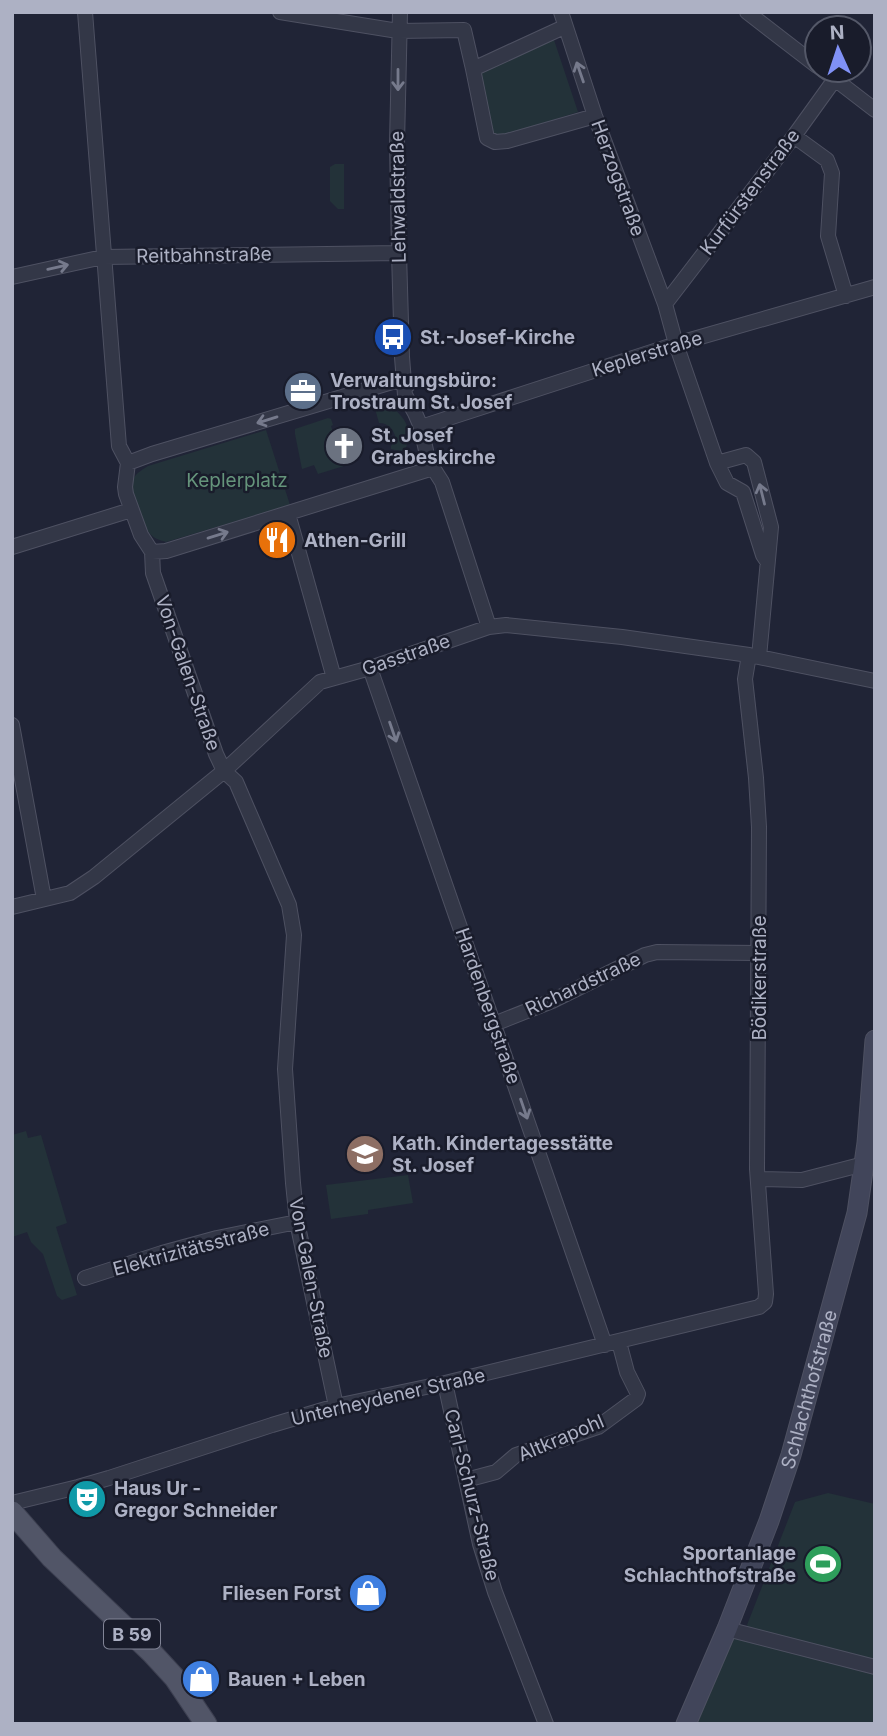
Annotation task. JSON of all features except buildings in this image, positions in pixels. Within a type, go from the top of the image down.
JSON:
[{"type":"main road","name":"Schlachthofstraße","points":[[686,1724],[769,1521],[791,1455],[858,1213],[864,1164],[871,1143],[875,1041]]},
{"type":"main road","name":"B 59","points":[[12,1512],[52,1558],[160,1661],[175,1678],[198,1722]]},
{"type":"main road","name":"B 59","points":[[12,1532],[41,1564],[145,1662],[198,1722]]},
{"type":"street","name":"Von-Galen-Straße","points":[[85,12],[119,446],[128,463],[125,487],[141,535],[152,552],[153,573],[216,754],[224,771],[236,782],[289,905],[294,935],[285,1069],[297,1222],[336,1406]]},
{"type":"street","points":[[279,12],[398,31],[464,30],[487,138],[495,142],[595,116]]},
{"type":"street","name":"Lehwaldstraße","points":[[400,12],[398,253],[405,395],[425,425],[437,461],[433,468],[442,482],[489,626]]},
{"type":"street","points":[[747,12],[803,55]]},
{"type":"street","points":[[473,69],[563,20]]},
{"type":"street","name":"Herzogstraße","points":[[563,20],[595,116],[665,304],[717,463],[727,483],[743,492],[767,561]]},
{"type":"street","name":"Kurfürstenstraße","points":[[665,304],[794,135],[823,84]]},
{"type":"street","points":[[842,84],[875,110]]},
{"type":"street","points":[[794,135],[827,160],[832,173],[828,236],[846,296]]},
{"type":"street","name":"Reitbahnstraße","points":[[12,277],[103,257],[398,253]]},
{"type":"street","name":"Keplerstraße","points":[[425,425],[676,344],[875,287]]},
{"type":"street","points":[[128,463],[149,454],[403,381]]},
{"type":"street","name":"Bödikerstraße","points":[[717,463],[746,455],[754,462],[771,527],[754,656],[745,679],[759,827],[757,1169],[765,1301]]},
{"type":"street","points":[[152,552],[166,551],[433,468]]},
{"type":"street","points":[[12,547],[131,510]]},
{"type":"street","points":[[288,514],[334,678]]},
{"type":"street","name":"Gasstraße","points":[[12,907],[70,893],[94,877],[224,771],[320,682],[370,668],[489,626],[506,625],[622,637],[754,656],[875,681]]},
{"type":"street","name":"Hardenbergstraße","points":[[370,668],[494,1024],[612,1343]]},
{"type":"street","points":[[12,725],[44,899]]},
{"type":"street","name":"Richardstraße","points":[[494,1024],[551,1001],[645,955],[657,952],[759,953]]},
{"type":"street","points":[[758,1179],[803,1180],[864,1164]]},
{"type":"street","name":"Elektrizitätsstraße","points":[[85,1278],[217,1238],[297,1222]]},
{"type":"street","name":"Unterheydener Straße","points":[[12,1503],[88,1484],[336,1406],[612,1343],[759,1307],[765,1301]]},
{"type":"street","name":"Altkrapohl","points":[[466,1480],[496,1472],[516,1455],[598,1427],[636,1399],[638,1394],[612,1343]]},
{"type":"street","name":"Carl-Schurz-Straße","points":[[445,1383],[480,1544],[495,1592],[547,1724]]},
{"type":"street","points":[[727,1629],[875,1667]]},
{"type":"green space","points":[[553,37],[578,112],[499,137],[490,134],[478,71]]},
{"type":"green space","points":[[344,164],[344,209],[338,209],[330,201],[330,167]]},
{"type":"green space","points":[[384,402],[405,422],[408,442],[405,450],[391,449],[396,439],[394,433],[388,426],[379,423],[374,405]]},
{"type":"green space","points":[[328,418],[333,425],[331,426],[344,466],[318,474],[314,465],[302,469],[295,429]]},
{"type":"green space","name":"Keplerplatz","points":[[266,430],[290,505],[166,542],[151,535],[141,517],[133,493],[132,482],[138,472],[148,466]]},
{"type":"green space","points":[[26,1131],[28,1138],[41,1135],[67,1223],[56,1227],[77,1295],[62,1300],[57,1296],[43,1254],[31,1242],[27,1232],[12,1237],[12,1135]]},
{"type":"green space","points":[[408,1175],[413,1203],[368,1210],[368,1214],[331,1219],[326,1185]]},
{"type":"green space","name":"Sportanlage Schlachthofstraße","points":[[828,1493],[875,1504],[875,1660],[751,1632],[747,1625],[795,1502]]},
{"type":"green space","points":[[725,1634],[875,1673],[875,1724],[690,1724]]},
{"type":"place","name":"St.-Josef-Kirche","points":[[393,337]]},
{"type":"place","name":"Verwaltungsbüro: Trostraum St. Josef","points":[[303,391]]},
{"type":"place","name":"St. Josef Grabeskirche","points":[[344,446]]},
{"type":"place","name":"Athen-Grill","points":[[277,540]]},
{"type":"place","name":"Kath. Kindertagesstätte St. Josef","points":[[365,1154]]},
{"type":"place","name":"Haus Ur - Gregor Schneider","points":[[87,1499]]},
{"type":"place","name":"Sportanlage Schlachthofstraße","points":[[823,1564]]},
{"type":"place","name":"Fliesen Forst","points":[[368,1593]]},
{"type":"place","name":"Bauen + Leben","points":[[201,1679]]}]
